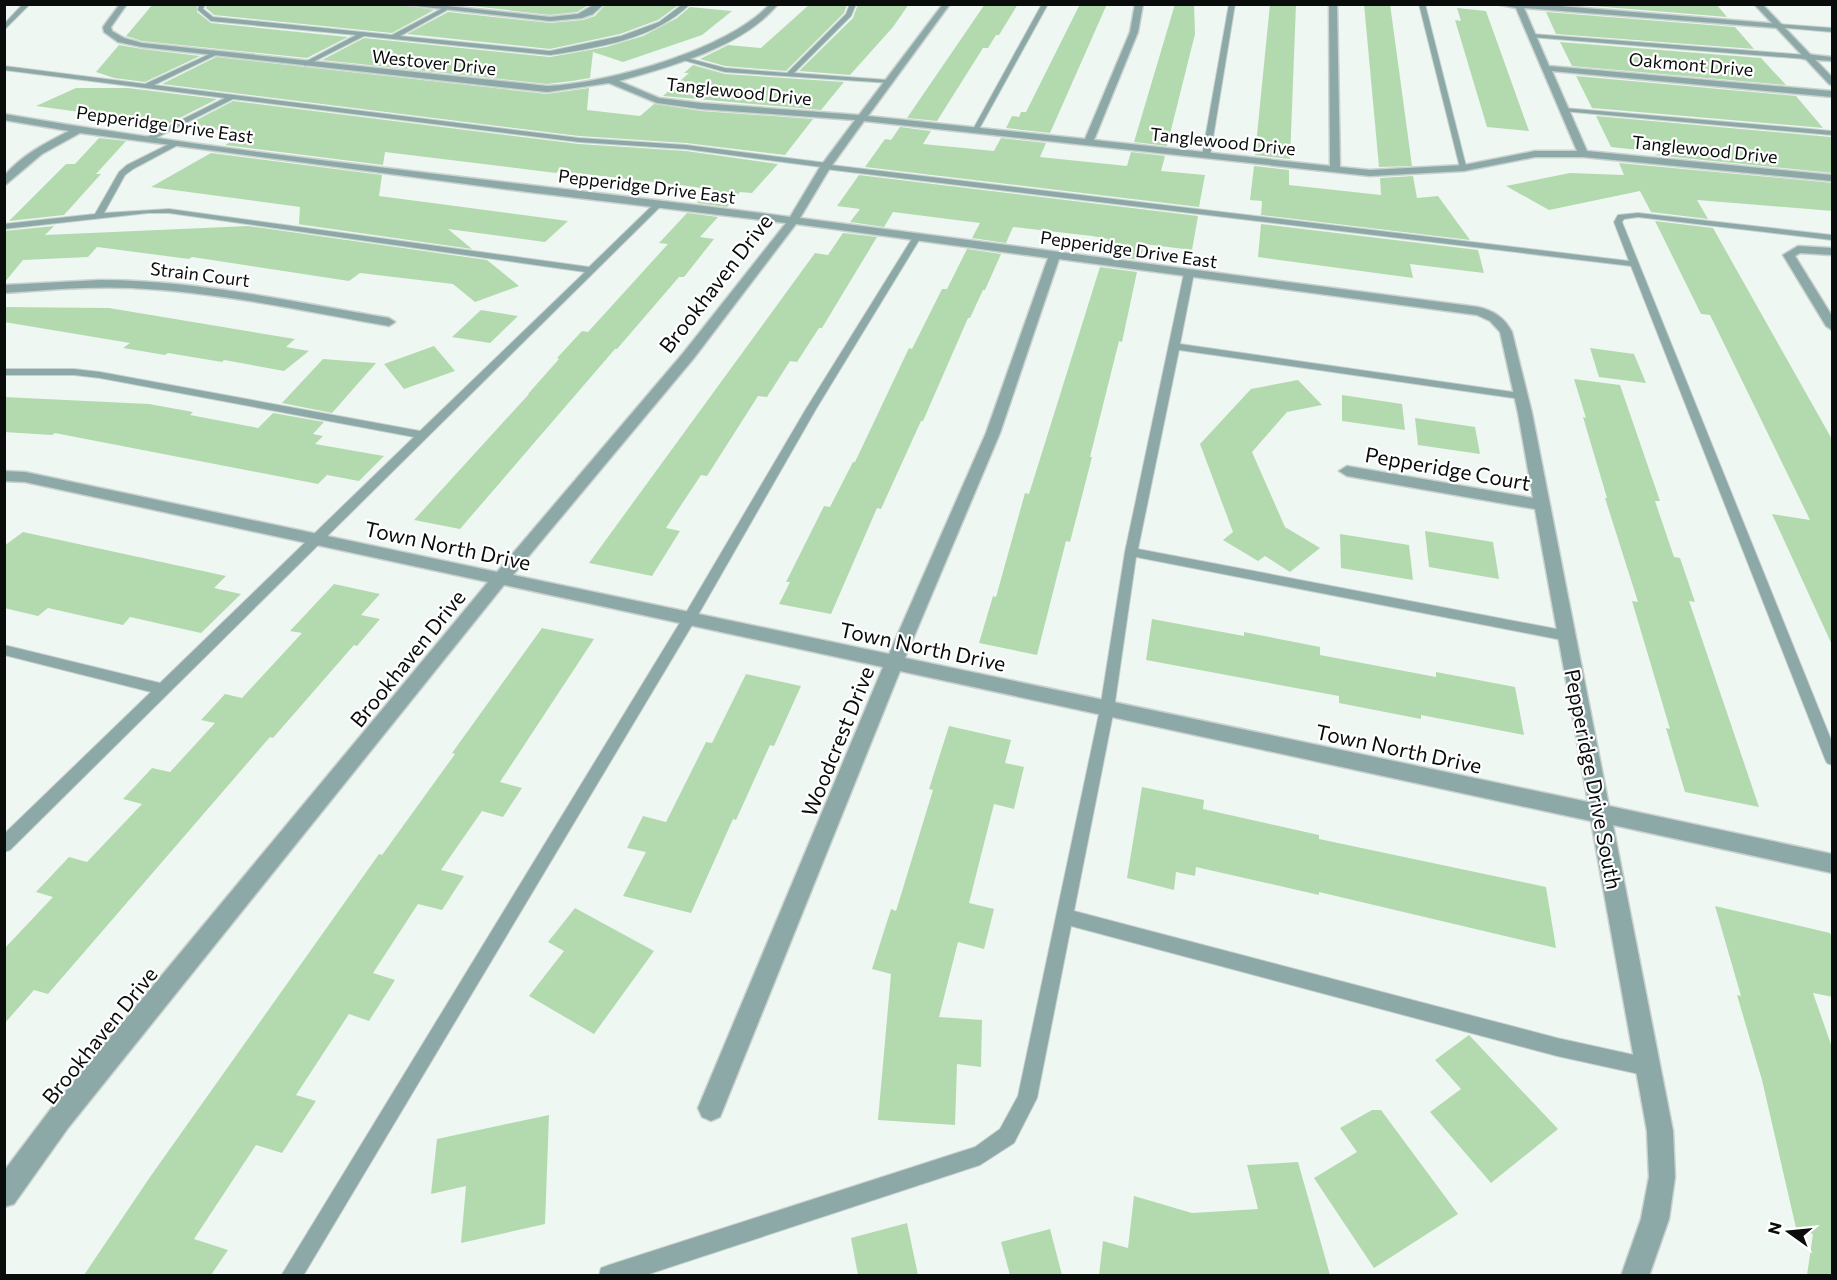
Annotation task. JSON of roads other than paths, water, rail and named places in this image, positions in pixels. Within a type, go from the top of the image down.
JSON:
[{"type":"street","name":"Westover Drive","points":[[124,4],[107,27],[108,32],[114,38],[142,45],[530,88],[561,88],[612,81],[712,47],[761,20],[775,4]]},
{"type":"street","points":[[401,4],[550,19],[579,16],[601,4]]},
{"type":"street","name":"Brookhaven Drive","points":[[4,1194],[59,1119],[500,579],[688,355],[793,221],[826,166],[860,118],[947,4]]},
{"type":"street","points":[[1088,143],[1134,32],[1139,4]]},
{"type":"street","points":[[1333,4],[1335,170]]},
{"type":"street","points":[[1499,4],[1778,26]]},
{"type":"street","points":[[1757,4],[1806,57],[1833,82]]},
{"type":"street","points":[[1519,6],[1583,154]]},
{"type":"street","points":[[1806,57],[1833,59]]},
{"type":"street","name":"Oakmont Drive","points":[[1546,68],[1833,94]]},
{"type":"street","name":"Tanglewood Drive","points":[[612,81],[657,100],[701,106],[860,118],[1335,170],[1400,173],[1464,168],[1521,155],[1583,154],[1833,178]]},
{"type":"street","name":"Pepperidge Drive East","points":[[4,117],[79,130],[528,189],[660,203],[1464,310]]},
{"type":"street","points":[[4,183],[18,165],[33,154],[79,130]]},
{"type":"street","points":[[1833,251],[1798,249],[1789,255],[1833,326]]},
{"type":"street","name":"Woodcrest Drive","points":[[711,1108],[894,663],[993,434],[1055,255]]},
{"type":"street","name":"Strain Court","points":[[4,289],[77,284],[155,286],[188,289],[389,322]]},
{"type":"street","name":"Pepperidge Drive South","points":[[1464,310],[1488,314],[1502,323],[1520,396],[1660,1131],[1662,1177],[1655,1219],[1635,1275]]},
{"type":"street","name":"Pepperidge Court","points":[[1347,471],[1542,506]]},
{"type":"street","name":"Town North Drive","points":[[4,476],[25,477],[1833,863]]},
{"type":"lane","points":[[4,28],[27,4]]},
{"type":"lane","points":[[202,4],[200,9],[211,19],[550,53],[581,50],[650,28],[682,11],[687,4]]},
{"type":"lane","points":[[788,75],[799,67],[849,15],[853,4]]},
{"type":"lane","points":[[974,131],[1045,4]]},
{"type":"lane","points":[[1206,156],[1232,4]]},
{"type":"lane","points":[[1422,4],[1464,168]]},
{"type":"lane","points":[[394,37],[445,9]]},
{"type":"lane","points":[[1778,26],[1833,30]]},
{"type":"lane","points":[[305,64],[364,34]]},
{"type":"lane","points":[[1532,36],[1806,57]]},
{"type":"lane","points":[[146,86],[216,53]]},
{"type":"lane","points":[[679,58],[725,70],[888,82]]},
{"type":"lane","points":[[4,68],[579,140],[686,147],[1635,264]]},
{"type":"lane","points":[[150,139],[233,96]]},
{"type":"lane","points":[[1564,110],[1833,133]]},
{"type":"lane","points":[[98,216],[122,174],[130,167],[175,142]]},
{"type":"lane","points":[[4,845],[660,203]]},
{"type":"lane","points":[[4,226],[148,211],[169,211],[592,270]]},
{"type":"lane","points":[[1833,237],[1638,215],[1621,217],[1618,222],[1833,759]]},
{"type":"lane","points":[[291,1275],[688,619],[811,409],[917,237]]},
{"type":"lane","points":[[609,1275],[980,1155],[1007,1136],[1027,1098],[1107,709],[1131,552],[1189,273]]},
{"type":"lane","points":[[1175,346],[1520,396]]},
{"type":"lane","points":[[4,372],[74,372],[100,375],[424,435]]},
{"type":"lane","points":[[1131,552],[1567,636]]},
{"type":"lane","points":[[4,650],[164,690]]},
{"type":"lane","points":[[1064,916],[1557,1047],[1648,1067]]}]
